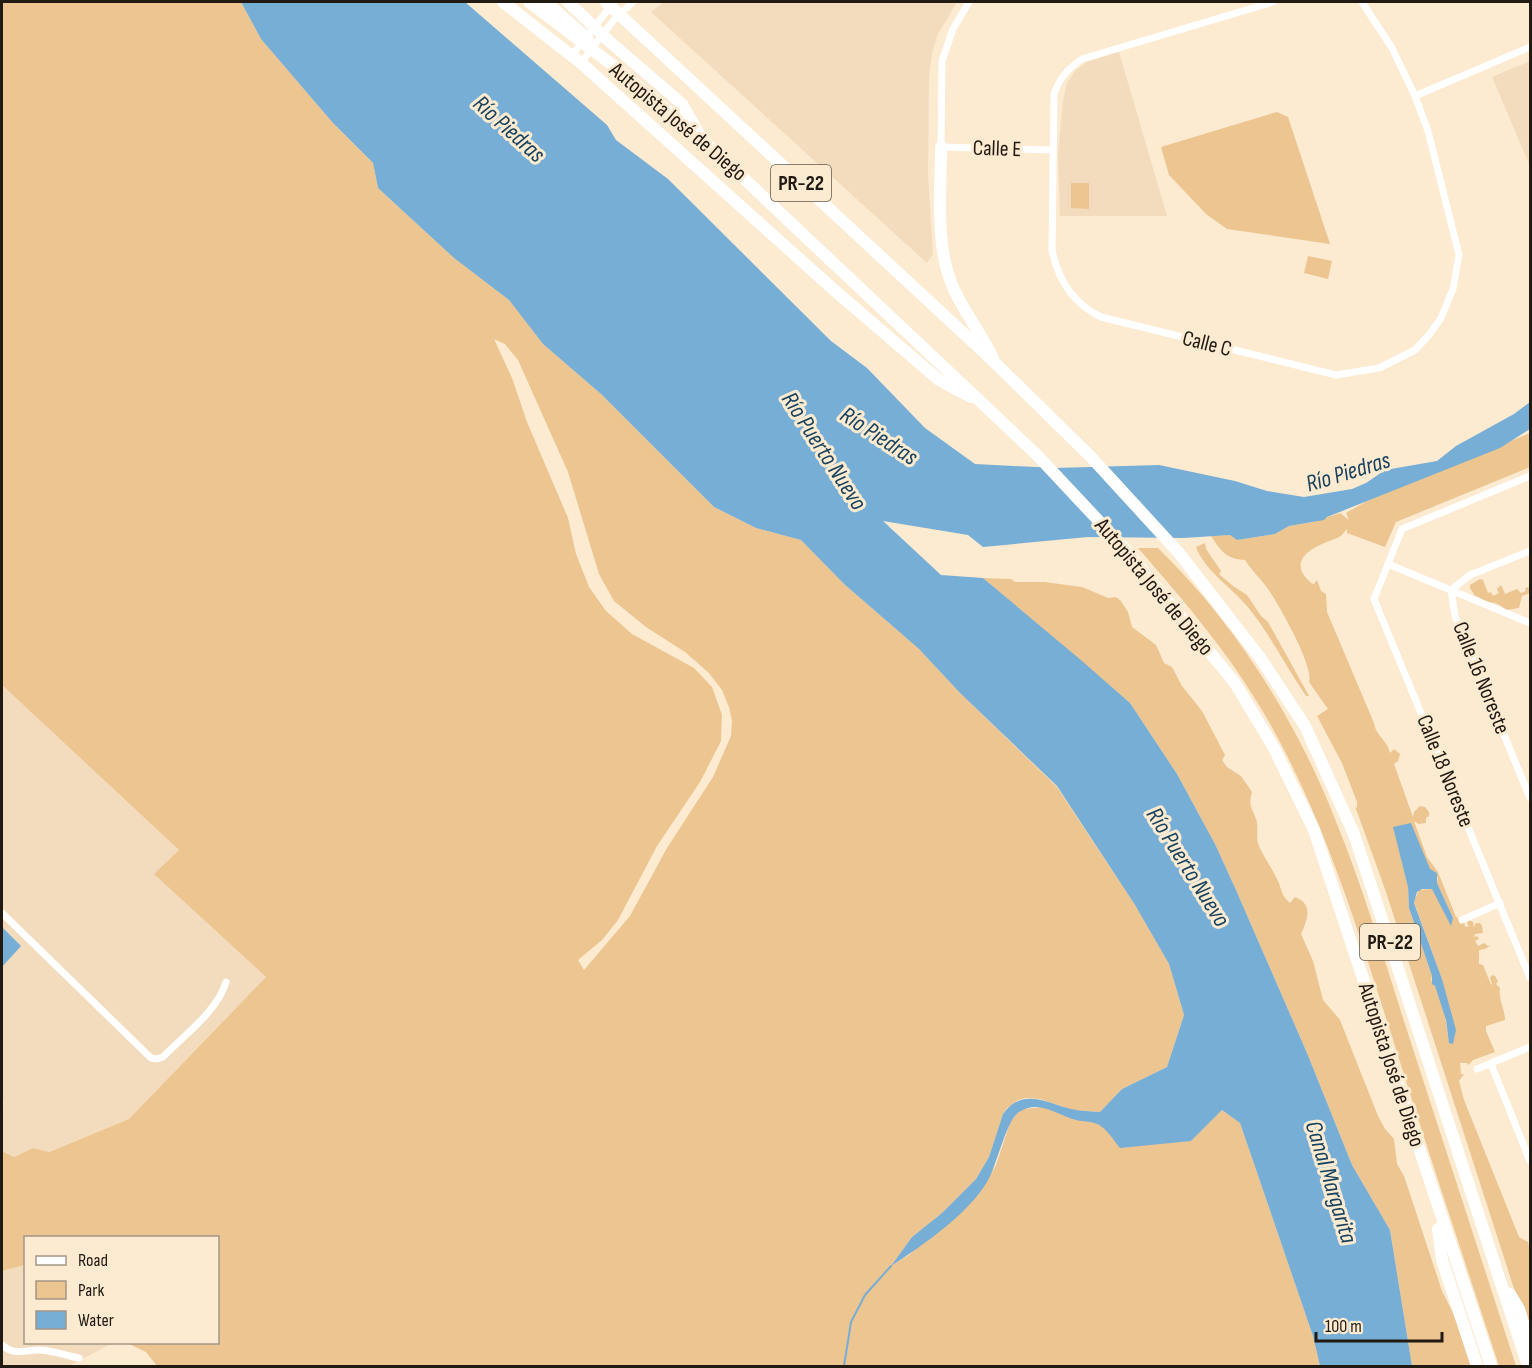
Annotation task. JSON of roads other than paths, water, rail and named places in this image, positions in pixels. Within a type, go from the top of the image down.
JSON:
[{"type":"highway","points":[[503,2],[576,59],[833,289],[939,380],[986,405]]},
{"type":"highway","name":"Autopista José de Diego","points":[[529,2],[615,68],[704,141],[986,405],[1037,455],[1126,550],[1235,683],[1274,748],[1300,800],[1323,855],[1434,1201],[1491,1366]]},
{"type":"highway","points":[[546,2],[575,26],[615,68]]},
{"type":"highway","points":[[568,2],[610,42],[682,104],[704,141]]},
{"type":"highway","name":"Autopista José de Diego","points":[[606,2],[996,364],[1091,457],[1179,553],[1268,668],[1305,726],[1337,795],[1361,856],[1528,1366]]},
{"type":"highway","points":[[941,147],[942,239],[947,269],[960,301],[984,338],[996,364]]},
{"type":"highway","points":[[1434,1201],[1442,1260],[1477,1366]]},
{"type":"highway","points":[[1501,1281],[1519,1310],[1530,1345]]},
{"type":"street","points":[[576,59],[614,2]]},
{"type":"street","points":[[576,59],[633,2]]},
{"type":"street","points":[[941,147],[942,61],[953,29],[969,2]]},
{"type":"street","name":"Calle C","points":[[1273,2],[1082,59],[1070,67],[1060,79],[1054,94],[1052,150],[1051,236],[1055,264],[1071,294],[1089,311],[1113,321],[1336,375],[1380,368],[1415,350],[1441,318],[1456,274],[1459,255],[1448,203],[1428,131],[1415,96],[1392,48],[1362,2]]},
{"type":"street","points":[[1415,96],[1530,47]]},
{"type":"street","name":"Calle E","points":[[941,147],[1052,150]]},
{"type":"street","name":"Calle 18 Noreste","points":[[1530,476],[1402,529],[1374,599],[1530,974]]},
{"type":"street","points":[[1451,590],[1470,576],[1530,551]]},
{"type":"street","points":[[1388,564],[1530,623]]},
{"type":"street","name":"Calle 16 Noreste","points":[[1451,590],[1455,616],[1530,798]]},
{"type":"street","points":[[1462,920],[1500,903]]},
{"type":"street","points":[[2,913],[151,1058],[163,1057],[207,1013],[218,1000],[226,982]]},
{"type":"street","points":[[1478,1069],[1530,1047]]},
{"type":"street","points":[[1491,1064],[1530,1161]]},
{"type":"street","points":[[2,1346],[9,1351],[20,1353],[40,1350],[79,1358]]},
{"type":"water","points":[[241,2],[465,2],[607,125],[616,140],[668,179],[831,341],[867,368],[925,428],[975,464],[1055,468],[1159,465],[1235,481],[1267,491],[1304,497],[1352,489],[1385,470],[1437,461],[1456,446],[1514,414],[1530,402],[1530,429],[1500,448],[1324,520],[1289,526],[1275,534],[1237,540],[1230,535],[1183,538],[1088,537],[983,547],[968,535],[883,521],[941,575],[983,578],[1082,661],[1130,703],[1177,774],[1215,844],[1236,890],[1307,1053],[1352,1165],[1390,1230],[1412,1366],[1320,1366],[1313,1336],[1240,1123],[1222,1110],[1191,1141],[1120,1148],[1107,1131],[1097,1124],[1076,1120],[1048,1109],[1026,1108],[1014,1117],[991,1175],[969,1206],[944,1228],[891,1266],[912,1237],[942,1213],[976,1179],[989,1157],[1003,1114],[1010,1106],[1018,1101],[1035,1099],[1081,1111],[1100,1112],[1122,1089],[1167,1067],[1184,1015],[1169,964],[1135,905],[1057,786],[960,693],[919,649],[844,584],[801,540],[756,528],[714,507],[601,394],[543,344],[509,300],[454,258],[378,188],[373,163],[333,123],[261,39]]},
{"type":"water","points":[[1411,823],[1430,869],[1437,873],[1437,883],[1453,918],[1451,926],[1432,889],[1422,889],[1417,892],[1414,903],[1442,979],[1456,1030],[1453,1044],[1449,1043],[1446,1020],[1435,986],[1432,984],[1432,976],[1409,908],[1408,887],[1393,827]]},
{"type":"water","points":[[2,927],[21,946],[2,967]]},
{"type":"waterway","name":"Río Puerto Nuevo","points":[[844,1366],[851,1322],[865,1295],[891,1266]]},
{"type":"water label","name":"Río Piedras","points":[[509,129]]},
{"type":"water label","name":"Río Piedras","points":[[879,436]]},
{"type":"water label","name":"Río Piedras","points":[[1348,472]]},
{"type":"water label","name":"Canal Margarita","points":[[1331,1182]]}]
